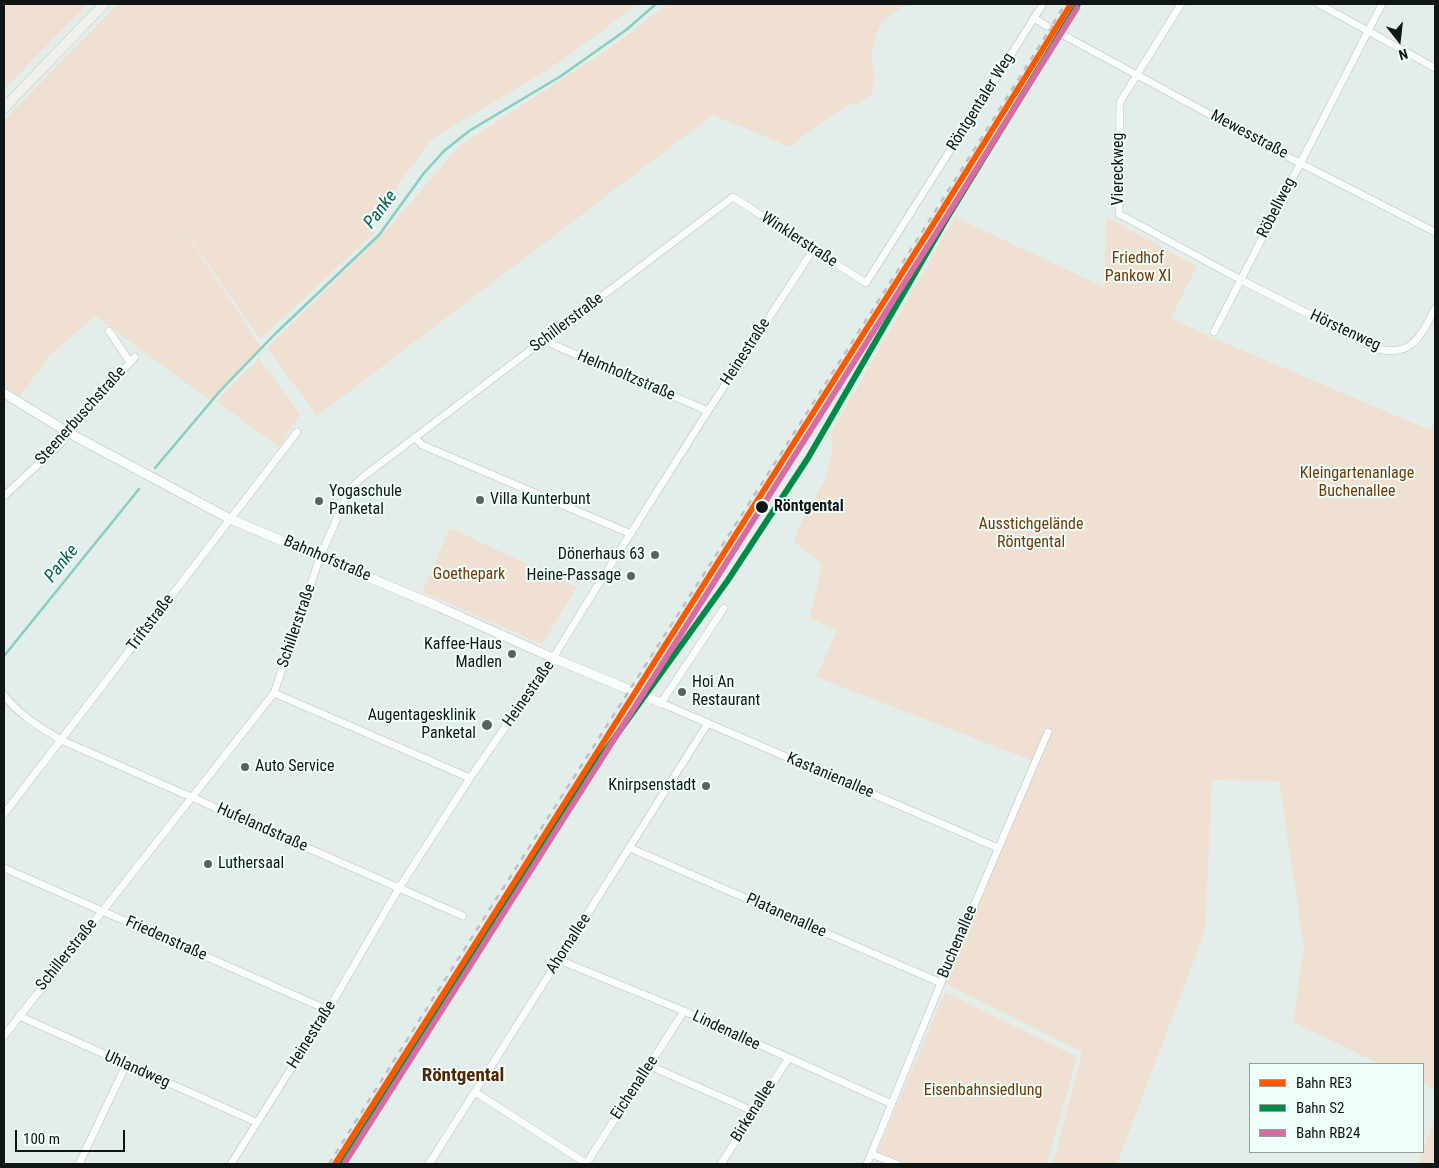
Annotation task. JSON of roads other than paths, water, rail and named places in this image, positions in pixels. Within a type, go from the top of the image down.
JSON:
[{"type":"main road","points":[[4,108],[104,4]]},
{"type":"street","name":"Röntgentaler Weg","points":[[866,282],[1043,4]]},
{"type":"street","name":"Viereckweg","points":[[1181,4],[1120,102],[1119,214],[1241,280]]},
{"type":"street","points":[[1319,4],[1435,68]]},
{"type":"street","name":"Röbellweg","points":[[1214,332],[1382,4]]},
{"type":"street","points":[[1034,18],[1047,26]]},
{"type":"street","name":"Mewesstraße","points":[[1065,36],[1300,163],[1435,232]]},
{"type":"street","name":"Winklerstraße","points":[[733,197],[813,250],[866,282]]},
{"type":"street","name":"Schillerstraße","points":[[4,1036],[274,693],[320,556],[353,486],[733,197]]},
{"type":"street","name":"Heinestraße","points":[[231,1164],[328,1010],[399,888],[470,778],[554,658],[594,591],[708,411],[813,250]]},
{"type":"street","name":"Hörstenweg","points":[[1241,280],[1385,351],[1396,352],[1411,346],[1420,338],[1435,309]]},
{"type":"street","name":"Steenerbuschstraße","points":[[4,496],[60,444],[87,410],[133,359],[109,331]]},
{"type":"street","name":"Helmholtzstraße","points":[[545,339],[554,346],[708,411]]},
{"type":"street","name":"Bahnhofstraße","points":[[4,393],[69,433],[230,519],[438,606],[661,703]]},
{"type":"street","name":"Triftstraße","points":[[4,814],[297,432]]},
{"type":"street","points":[[415,437],[422,445],[631,534]]},
{"type":"street","points":[[661,703],[724,608]]},
{"type":"street","points":[[274,693],[470,778]]},
{"type":"street","name":"Hufelandstraße","points":[[4,695],[26,718],[61,740],[463,916]]},
{"type":"street","name":"Kastanienallee","points":[[661,703],[998,848]]},
{"type":"street","name":"Ahornallee","points":[[429,1164],[708,723]]},
{"type":"street","name":"Buchenallee","points":[[867,1164],[1048,732]]},
{"type":"street","name":"Platanenallee","points":[[630,848],[941,984]]},
{"type":"street","name":"Friedenstraße","points":[[4,868],[328,1010]]},
{"type":"street","name":"Lindenallee","points":[[559,960],[684,1011],[892,1104]]},
{"type":"street","name":"Eichenallee","points":[[587,1164],[684,1011]]},
{"type":"street","name":"Uhlandweg","points":[[19,1016],[256,1122]]},
{"type":"street","name":"Birkenallee","points":[[721,1164],[753,1111],[788,1059]]},
{"type":"street","points":[[79,1164],[126,1065]]},
{"type":"street","points":[[650,1066],[753,1111]]},
{"type":"street","points":[[475,1092],[587,1164]]},
{"type":"street","points":[[871,1154],[897,1164]]},
{"type":"waterway","name":"Panke","points":[[155,468],[220,391],[275,334],[379,235],[424,173],[444,151],[469,131],[561,76],[626,30],[656,4]]},
{"type":"waterway","name":"Panke","points":[[4,656],[139,489]]},
{"type":"tunnel","points":[[1047,26],[1065,36]]},
{"type":"railway","points":[[1053,24],[1065,4]]},
{"type":"railway","points":[[329,1164],[1048,32]]},
{"type":"rail line","name":"RE3","points":[[335,1164],[939,215],[1071,4]]},
{"type":"rail line","name":"S2","points":[[342,1164],[600,758],[728,580],[808,458],[947,218],[1078,4]]},
{"type":"rail line","name":"RB24","points":[[344,1164],[945,219],[1077,8]]},
{"type":"place","name":"Villa Kunterbunt","points":[[480,500]]},
{"type":"place","name":"Yogaschule Panketal","points":[[319,501]]},
{"type":"place","name":"Röntgental","points":[[762,507]]},
{"type":"place","name":"Dönerhaus 63","points":[[655,555]]},
{"type":"place","name":"Heine-Passage","points":[[631,576]]},
{"type":"place","name":"Kaffee-Haus Madlen","points":[[512,654]]},
{"type":"place","name":"Hoi An Restaurant","points":[[682,692]]},
{"type":"place","name":"Augentagesklinik Panketal","points":[[487,725]]},
{"type":"place","name":"Auto Service","points":[[245,767]]},
{"type":"place","name":"Knirpsenstadt","points":[[706,786]]},
{"type":"place","name":"Luthersaal","points":[[208,864]]},
{"type":"district","name":"Röntgental","points":[[463,1076]]},
{"type":"park label","name":"Friedhof Pankow XI","points":[[1138,268]]},
{"type":"park label","name":"Kleingartenanlage Buchenallee","points":[[1357,483]]},
{"type":"park label","name":"Ausstichgelände Röntgental","points":[[1031,534]]},
{"type":"park label","name":"Goethepark","points":[[469,575]]},
{"type":"park label","name":"Eisenbahnsiedlung","points":[[983,1091]]}]
